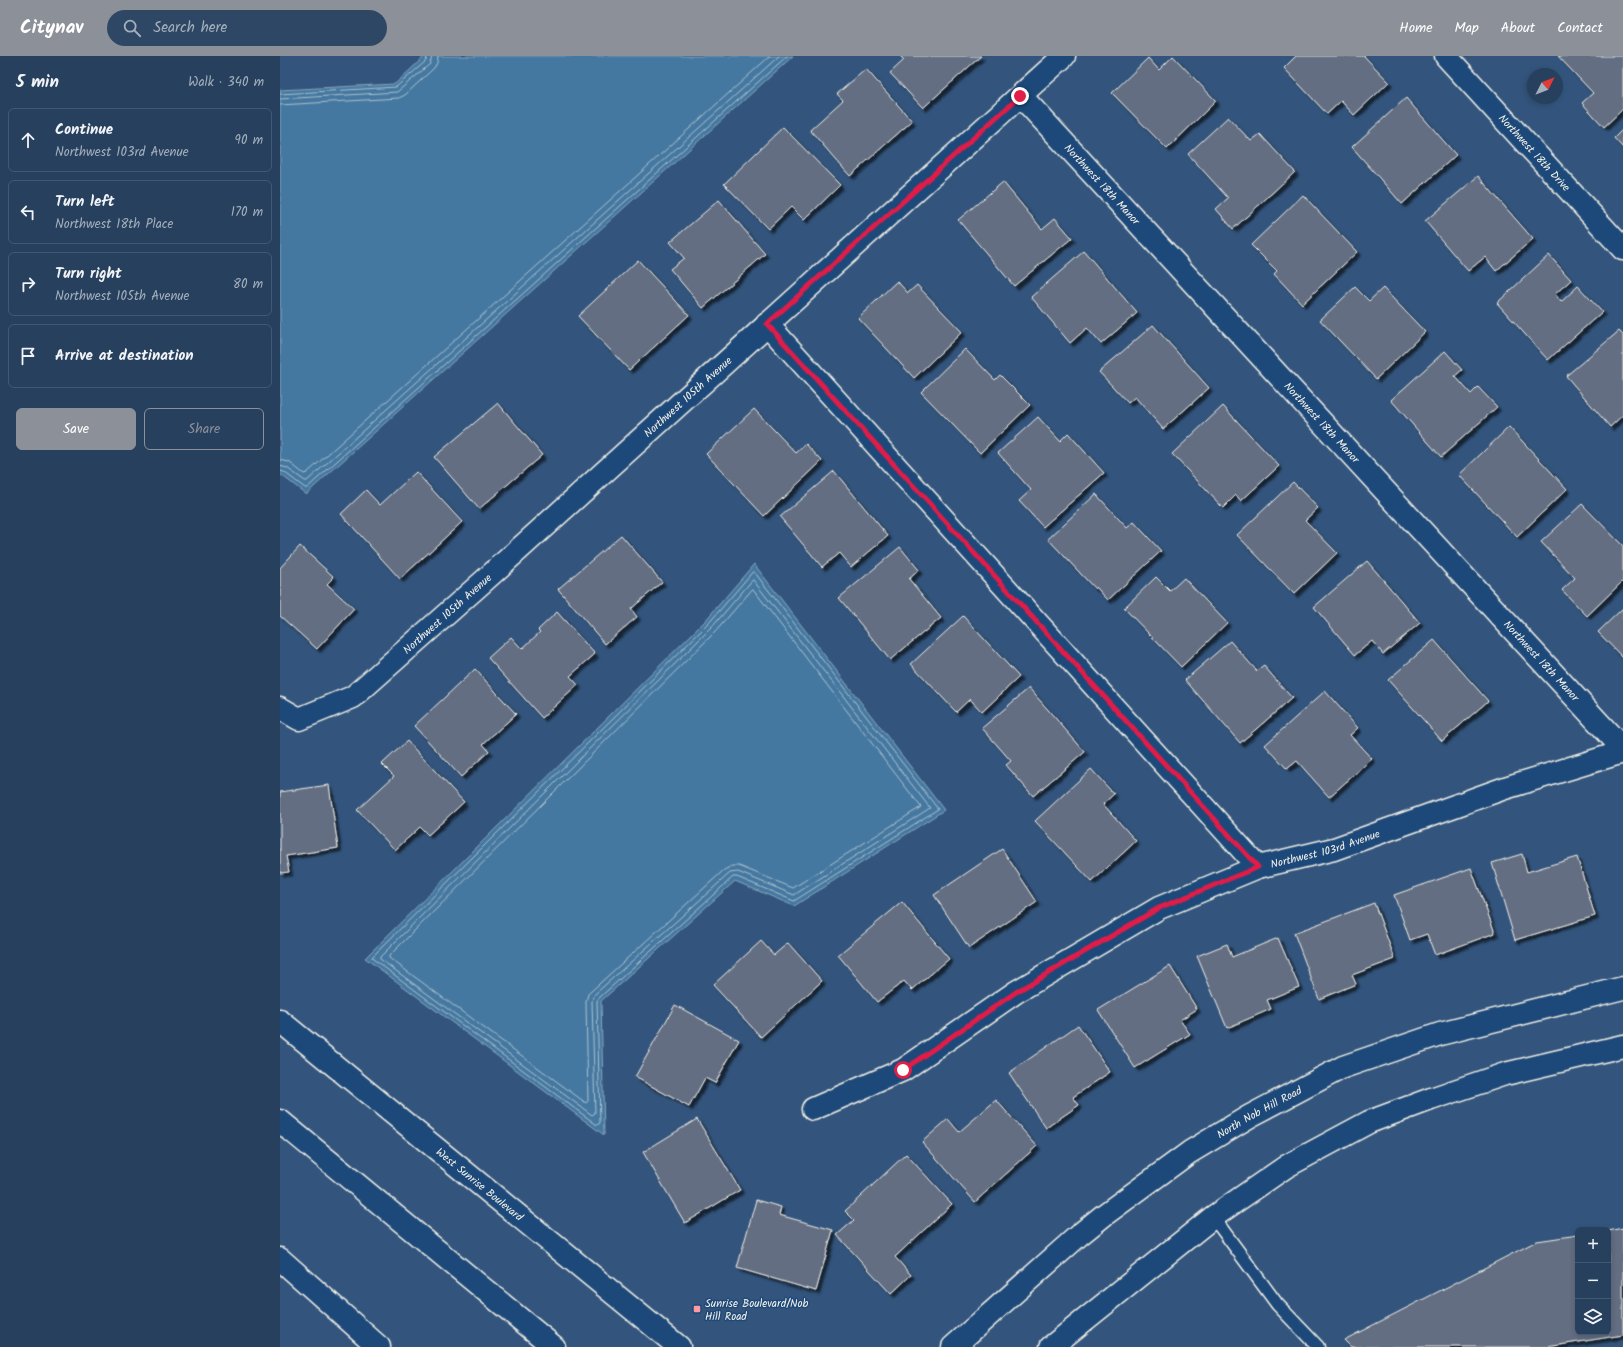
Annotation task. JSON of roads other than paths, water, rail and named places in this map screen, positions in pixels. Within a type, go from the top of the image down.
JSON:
[{"type":"main road","name":"Northwest 105th Avenue","points":[[280,708],[299,719],[354,696],[497,570],[1064,56]]},
{"type":"main road","name":"Northwest 18th Drive","points":[[1446,56],[1623,249]]},
{"type":"main road","name":"Northwest 18th Manor","points":[[1020,96],[1623,750]]},
{"type":"main road","points":[[767,324],[1258,867]]},
{"type":"main road","name":"Northwest 103rd Avenue","points":[[813,1110],[903,1070],[1016,992],[1159,908],[1258,867],[1334,849],[1505,788],[1623,750]]},
{"type":"main road","name":"North Nob Hill Road","points":[[953,1347],[1078,1236],[1104,1215],[1190,1152],[1250,1116],[1351,1065],[1440,1034],[1623,988]]},
{"type":"main road","name":"West Sunrise Boulevard","points":[[280,1021],[528,1222],[679,1347]]},
{"type":"main road","points":[[1050,1347],[1213,1217],[1287,1166],[1369,1122],[1505,1074],[1623,1046]]},
{"type":"main road","points":[[280,1121],[554,1347]]},
{"type":"main road","points":[[280,1259],[379,1347]]},
{"type":"lane","points":[[1213,1217],[1277,1304],[1318,1347]]},
{"type":"water","points":[[425,56],[793,56],[306,494],[280,474],[280,90],[395,84]]},
{"type":"water","points":[[754,564],[944,810],[794,906],[735,881],[601,1001],[604,1135],[365,958],[705,621]]},
{"type":"place","name":"Sunrise Boulevard/Nob Hill Road","points":[[697,1309]]}]
